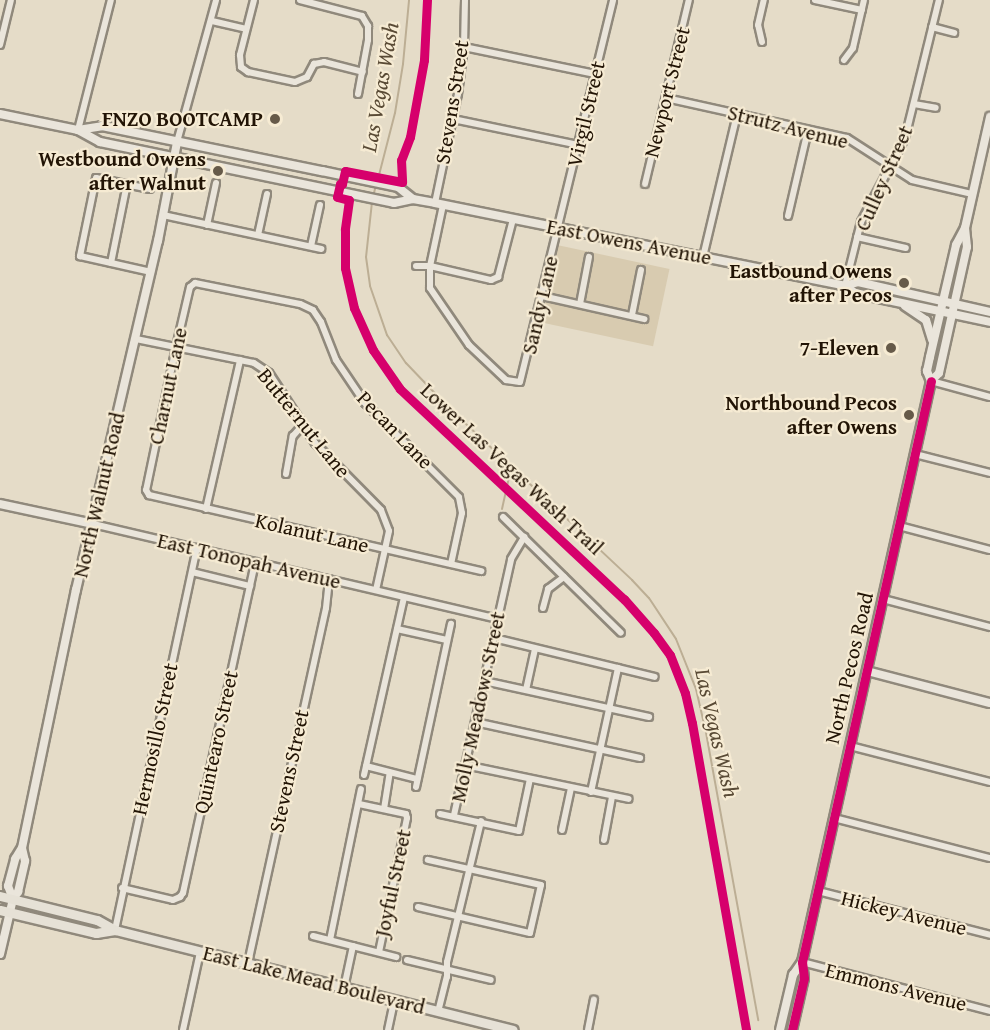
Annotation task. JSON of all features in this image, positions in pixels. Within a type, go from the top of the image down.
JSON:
[{"type":"main road","name":"East Owens Avenue","points":[[0,114],[78,130],[100,142],[174,158],[394,203],[413,199],[703,257],[845,286],[855,293],[990,322]]},
{"type":"main road","name":"North Pecos Road","points":[[931,381],[927,371],[956,245],[965,228],[990,117]]},
{"type":"main road","name":"East Owens Avenue","points":[[78,130],[102,126],[350,177],[398,187],[413,199]]},
{"type":"main road","name":"North Pecos Road","points":[[792,1030],[804,978],[802,963],[931,381],[939,373],[955,303],[967,247],[965,228]]},
{"type":"main road","name":"East Owens Avenue","points":[[845,286],[858,282],[990,312]]},
{"type":"main road","points":[[895,301],[926,320],[930,328],[932,350]]},
{"type":"main road","name":"East Lake Mead Boulevard","points":[[0,896],[97,920],[115,930],[513,1030]]},
{"type":"main road","name":"East Lake Mead Boulevard","points":[[0,910],[96,933],[115,930]]},
{"type":"main road","name":"North Pecos Road","points":[[780,1030],[793,975],[802,963]]},
{"type":"street","points":[[0,45],[11,0]]},
{"type":"street","points":[[78,130],[111,0]]},
{"type":"street","points":[[177,142],[216,0]]},
{"type":"street","points":[[254,0],[240,61],[241,67],[248,72],[295,82],[307,77],[314,64],[324,62],[363,72]]},
{"type":"street","points":[[300,0],[362,16],[368,27],[358,94]]},
{"type":"street","name":"Stevens Street","points":[[465,0],[464,47],[429,282],[436,300],[469,345],[506,380],[520,382]]},
{"type":"street","name":"Virgil Street","points":[[558,228],[613,0]]},
{"type":"street","name":"Newport Street","points":[[645,184],[689,0]]},
{"type":"street","points":[[762,42],[758,25],[764,0]]},
{"type":"street","points":[[815,0],[862,10]]},
{"type":"street","points":[[844,60],[853,48],[864,0]]},
{"type":"street","name":"Culley Street","points":[[845,286],[857,237],[870,200],[891,167],[905,138],[939,0]]},
{"type":"street","points":[[212,21],[246,29]]},
{"type":"street","points":[[932,27],[954,33]]},
{"type":"street","points":[[464,47],[595,74]]},
{"type":"street","name":"Strutz Avenue","points":[[666,98],[847,138],[912,180],[972,194]]},
{"type":"street","points":[[914,104],[936,108]]},
{"type":"street","points":[[703,257],[737,114]]},
{"type":"street","points":[[453,118],[579,145]]},
{"type":"street","points":[[788,216],[808,130]]},
{"type":"street","name":"North Walnut Road","points":[[0,954],[13,899],[9,886],[15,859],[22,848],[76,590],[136,339],[177,142]]},
{"type":"street","points":[[150,189],[96,178],[80,256],[151,272]]},
{"type":"street","points":[[207,225],[216,183]]},
{"type":"street","points":[[111,263],[127,184]]},
{"type":"street","points":[[258,235],[267,194]]},
{"type":"street","points":[[311,246],[320,205]]},
{"type":"street","points":[[163,215],[321,249]]},
{"type":"street","points":[[416,266],[430,266],[491,280],[498,277],[513,219]]},
{"type":"street","name":"Sandy Lane","points":[[520,382],[558,228]]},
{"type":"street","points":[[857,237],[906,248]]},
{"type":"street","points":[[580,304],[589,257]]},
{"type":"street","points":[[632,315],[641,270]]},
{"type":"street","name":"Charnut Lane","points":[[146,490],[190,287],[195,283]]},
{"type":"street","name":"Pecan Lane","points":[[195,283],[300,304],[313,310],[321,322],[336,360],[365,404],[459,497],[462,513],[451,564]]},
{"type":"street","points":[[542,296],[632,315],[644,320]]},
{"type":"street","name":"Butternut Lane","points":[[136,339],[254,363],[269,373],[302,426],[334,465],[381,510],[388,531],[376,590]]},
{"type":"street","points":[[206,509],[240,360]]},
{"type":"street","points":[[931,381],[990,397]]},
{"type":"street","points":[[286,474],[293,436],[302,426]]},
{"type":"street","points":[[915,454],[990,473]]},
{"type":"street","name":"Kolanut Lane","points":[[146,490],[155,497],[481,571]]},
{"type":"street","name":"East Tonopah Avenue","points":[[0,504],[497,619]]},
{"type":"street","points":[[503,517],[621,633]]},
{"type":"street","points":[[899,526],[990,550]]},
{"type":"street","name":"Molly Meadows Street","points":[[524,537],[511,559],[454,815],[519,831],[530,779]]},
{"type":"street","name":"Hermosillo Street","points":[[115,930],[197,548]]},
{"type":"street","name":"Quintearo Street","points":[[123,888],[173,900],[180,897],[255,562]]},
{"type":"street","points":[[192,572],[250,585]]},
{"type":"street","points":[[543,608],[548,589],[564,576]]},
{"type":"street","name":"Stevens Street","points":[[248,963],[326,608],[329,579]]},
{"type":"street","points":[[364,775],[404,597]]},
{"type":"street","points":[[883,599],[990,627]]},
{"type":"street","points":[[366,766],[390,772],[417,783],[451,624]]},
{"type":"street","points":[[397,629],[447,640]]},
{"type":"street","points":[[502,640],[655,676]]},
{"type":"street","points":[[526,690],[535,648]]},
{"type":"street","points":[[591,792],[618,668]]},
{"type":"street","points":[[867,671],[990,704]]},
{"type":"street","points":[[484,681],[649,717]]},
{"type":"street","points":[[475,722],[640,758]]},
{"type":"street","points":[[850,746],[990,782]]},
{"type":"street","points":[[465,765],[629,799]]},
{"type":"street","points":[[359,804],[384,809],[390,772]]},
{"type":"street","points":[[562,830],[571,788]]},
{"type":"street","points":[[330,940],[361,789]]},
{"type":"street","points":[[604,840],[612,797]]},
{"type":"street","name":"Joyful Street","points":[[379,952],[408,818],[406,814],[384,809]]},
{"type":"street","points":[[440,814],[454,815]]},
{"type":"street","points":[[834,818],[990,858]]},
{"type":"street","points":[[438,1012],[448,970],[447,962],[481,821]]},
{"type":"street","points":[[418,907],[530,933],[541,885],[428,860]]},
{"type":"street","name":"Hickey Avenue","points":[[818,891],[990,935]]},
{"type":"street","points":[[313,936],[396,957]]},
{"type":"street","points":[[344,988],[353,946]]},
{"type":"street","points":[[183,1030],[200,952]]},
{"type":"street","points":[[407,960],[491,980]]},
{"type":"street","name":"Emmons Avenue","points":[[802,963],[990,1011]]},
{"type":"street","points":[[588,1030],[594,1000]]},
{"type":"street","points":[[388,1030],[394,1001]]},
{"type":"shaded area","points":[[557,245],[669,269],[653,346],[541,322]]},
{"type":"waterway","name":"Las Vegas Wash","points":[[378,179],[395,113],[403,64],[409,0]]},
{"type":"waterway","name":"Las Vegas Wash","points":[[373,197],[376,185]]},
{"type":"waterway","name":"Las Vegas Wash","points":[[372,202],[366,257],[370,286],[387,335],[406,363],[450,409],[632,580],[649,598],[676,639],[696,689],[705,727],[758,1020]]},
{"type":"waterway","points":[[502,509],[511,468]]},
{"type":"cycle path","name":"Lower Las Vegas Wash Trail","points":[[427,0],[424,60],[410,137],[401,160],[402,182],[345,171],[342,184],[340,184],[337,197],[349,200],[345,230],[345,268],[354,308],[373,350],[400,389],[624,599],[670,655],[685,693],[692,723],[746,1030]]},
{"type":"cycle path","points":[[792,1030],[804,978],[802,962],[931,381]]},
{"type":"place","name":"FNZO BOOTCAMP","points":[[275,119]]},
{"type":"place","name":"Westbound Owens after Walnut","points":[[218,171]]},
{"type":"place","name":"Eastbound Owens after Pecos","points":[[904,283]]},
{"type":"place","name":"7-Eleven","points":[[891,348]]},
{"type":"place","name":"Northbound Pecos after Owens","points":[[909,415]]}]
